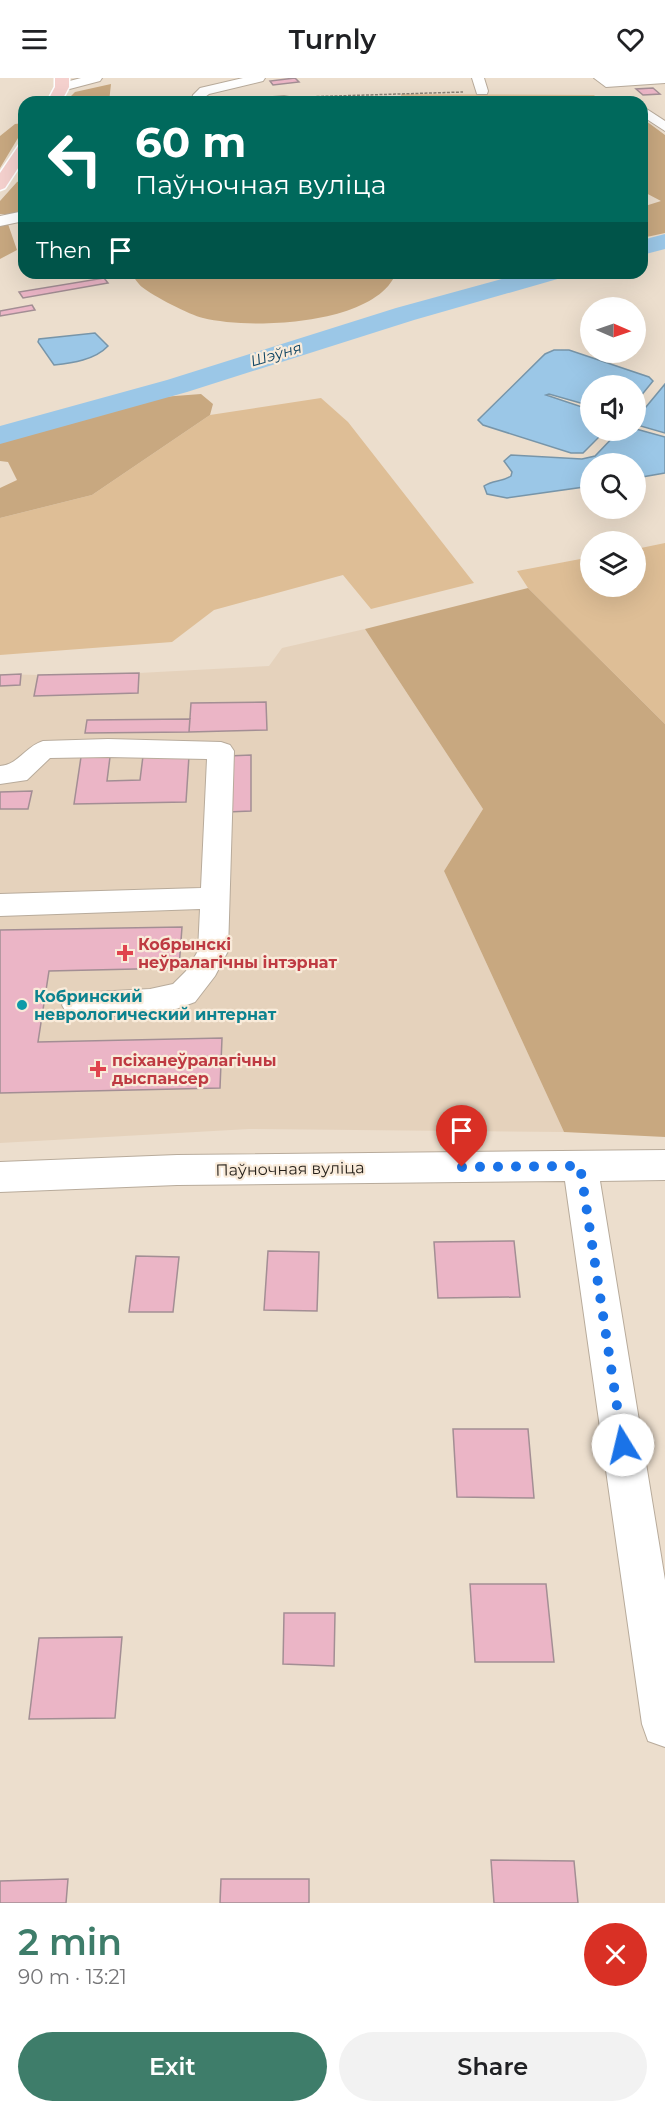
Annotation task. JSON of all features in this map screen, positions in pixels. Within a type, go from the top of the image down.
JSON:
[{"type":"main road","points":[[56,96],[62,82]]},
{"type":"main road","points":[[0,185],[18,157]]},
{"type":"street","points":[[62,82],[96,78]]},
{"type":"street","points":[[199,96],[205,91],[259,78]]},
{"type":"street","points":[[603,80],[665,79]]},
{"type":"street","points":[[603,80],[623,96]]},
{"type":"street","points":[[648,111],[665,111]]},
{"type":"street","points":[[648,114],[665,127]]},
{"type":"street","points":[[0,221],[18,217]]},
{"type":"street","points":[[0,775],[17,774],[43,750],[108,748],[221,751],[213,951],[203,970],[183,994],[149,1002],[78,1005]]},
{"type":"street","points":[[0,905],[215,898]]},
{"type":"street","points":[[580,1166],[665,1724]]},
{"type":"street","name":"Паўночная вуліца","points":[[0,1177],[177,1170],[665,1166]]},
{"type":"path","points":[[310,96],[390,95],[480,84]]},
{"type":"shaded area","points":[[111,84],[110,96],[71,96],[75,92]]},
{"type":"shaded area","points":[[401,94],[595,96],[401,96]]},
{"type":"shaded area","points":[[648,122],[665,135],[665,233],[648,237],[648,205],[661,201],[648,194]]},
{"type":"shaded area","points":[[18,124],[18,138],[0,168],[0,136]]},
{"type":"shaded area","points":[[17,182],[18,214],[0,214],[0,201]]},
{"type":"shaded area","points":[[8,224],[17,250],[0,259],[0,226]]},
{"type":"shaded area","points":[[135,279],[392,279],[384,290],[364,304],[310,320],[280,323],[224,322],[203,318],[163,300]]},
{"type":"shaded area","points":[[201,394],[213,404],[210,415],[92,495],[0,518],[0,488],[17,480],[8,462],[0,461],[0,440],[162,397]]},
{"type":"shaded area","points":[[321,398],[348,422],[474,583],[371,609],[343,575],[214,610],[172,642],[0,655],[0,518],[92,495],[210,415]]},
{"type":"shaded area","points":[[665,543],[665,724],[528,588],[517,571],[580,559],[580,597],[646,597],[646,547]]},
{"type":"shaded area","points":[[528,588],[665,724],[665,1137],[564,1132],[444,871],[483,809],[365,629]]},
{"type":"shaded area","points":[[365,629],[483,809],[444,871],[564,1132],[249,1129],[0,1143],[0,674],[139,673],[269,666],[282,648]]},
{"type":"water","points":[[95,333],[108,346],[90,358],[68,363],[54,365],[38,342],[39,339]]},
{"type":"water","points":[[554,350],[569,350],[580,354],[580,363],[608,363],[643,375],[580,375],[580,403],[546,395],[580,406],[580,441],[595,441],[583,453],[571,453],[483,425],[478,420],[545,354]]},
{"type":"water","points":[[646,376],[653,381],[646,390]]},
{"type":"water","points":[[665,384],[665,433],[646,428],[646,407]]},
{"type":"water","points":[[646,432],[665,437],[665,473],[646,476],[646,453],[598,453],[609,441],[646,441]]},
{"type":"water","points":[[511,455],[580,459],[580,488],[507,498],[487,494],[484,486],[511,476],[512,472],[504,461]]},
{"type":"building","points":[[295,78],[299,82],[273,85],[270,81]]},
{"type":"building","points":[[653,88],[660,94],[643,95],[636,89]]},
{"type":"building","points":[[98,279],[105,279],[108,283],[23,298],[19,292]]},
{"type":"building","points":[[32,305],[35,310],[0,316],[0,311]]},
{"type":"building","points":[[139,673],[138,693],[34,696],[38,675]]},
{"type":"building","points":[[21,674],[20,685],[0,686],[0,675]]},
{"type":"building","points":[[266,702],[267,730],[189,732],[191,703]]},
{"type":"building","points":[[190,719],[189,732],[85,733],[87,720]]},
{"type":"building","points":[[251,755],[251,811],[227,812],[228,756]]},
{"type":"building","points":[[143,756],[189,756],[186,802],[74,804],[81,757],[110,757],[107,781],[140,780]]},
{"type":"building","points":[[32,791],[28,809],[0,809],[0,792]]},
{"type":"building","name":"Кобринский неврологический интернат","points":[[182,927],[179,968],[49,971],[38,1042],[222,1038],[220,1088],[0,1093],[0,930]]},
{"type":"building","points":[[514,1241],[520,1297],[438,1298],[434,1242]]},
{"type":"building","points":[[268,1251],[319,1252],[317,1311],[264,1310]]},
{"type":"building","points":[[136,1256],[179,1257],[173,1312],[129,1312]]},
{"type":"building","points":[[453,1429],[528,1429],[534,1498],[457,1497]]},
{"type":"building","points":[[470,1584],[546,1584],[554,1662],[475,1662]]},
{"type":"building","points":[[284,1613],[335,1613],[334,1666],[283,1664]]},
{"type":"building","points":[[122,1637],[115,1718],[29,1719],[39,1638]]},
{"type":"building","points":[[491,1860],[574,1861],[578,1903],[494,1903]]},
{"type":"building","points":[[68,1879],[66,1903],[0,1903],[0,1881]]},
{"type":"building","points":[[221,1879],[309,1879],[309,1903],[220,1903]]},
{"type":"waterway","name":"Шэўня","points":[[648,246],[665,241]]},
{"type":"waterway","name":"Шэўня","points":[[0,435],[177,386],[405,314],[530,279]]},
{"type":"place","name":"Кобрынскі неўралагічны інтэрнат","points":[[125,953]]},
{"type":"place","name":"Кобринский неврологический интернат","points":[[22,1005]]},
{"type":"place","name":"псіханеўралагічны дыспансер","points":[[98,1069]]},
{"type":"route","points":[[462,1167],[580,1166],[623,1445]]}]
